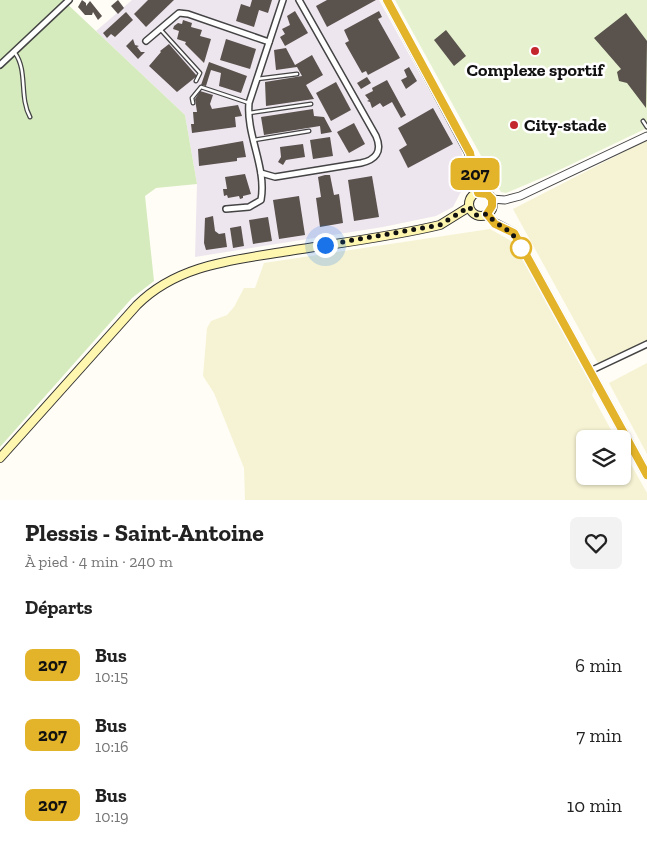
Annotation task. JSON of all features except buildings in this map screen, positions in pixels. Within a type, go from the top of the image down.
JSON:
[{"type":"main road","points":[[387,0],[470,153],[478,193]]},
{"type":"main road","points":[[0,458],[137,305],[152,291],[178,276],[209,264],[422,230],[440,225],[469,207],[472,197],[478,193],[487,194],[492,199],[492,206],[487,214]]},
{"type":"main road","points":[[469,207],[476,215],[487,214]]},
{"type":"main road","points":[[487,214],[495,224],[514,233],[647,475]]},
{"type":"street","points":[[226,209],[249,207],[261,200],[261,173],[249,113],[249,102],[283,0]]},
{"type":"street","points":[[261,173],[275,177],[361,164],[374,159],[378,152],[379,146],[376,136],[299,0]]},
{"type":"street","points":[[0,65],[67,1]]},
{"type":"street","points":[[146,41],[172,16],[179,13],[188,14],[269,42]]},
{"type":"street","points":[[492,199],[506,200],[520,196],[647,136]]},
{"type":"street","points":[[590,372],[647,344]]},
{"type":"lane","points":[[160,29],[200,73],[196,81]]},
{"type":"lane","points":[[14,51],[20,62],[24,106],[30,117]]},
{"type":"lane","points":[[256,79],[297,74]]},
{"type":"lane","points":[[193,103],[192,98],[200,87],[249,102]]},
{"type":"lane","points":[[249,113],[311,104]]},
{"type":"lane","points":[[643,121],[647,127]]},
{"type":"lane","points":[[254,140],[309,131]]},
{"type":"shaded area","points":[[132,0],[379,0],[461,148],[467,180],[453,207],[436,216],[383,227],[195,257],[197,184],[185,115],[96,31]]},
{"type":"shaded area","points":[[647,140],[647,341],[599,365],[513,209]]},
{"type":"shaded area","points":[[490,229],[513,242],[594,390],[592,395],[611,430],[576,430],[576,485],[631,485],[631,464],[647,493],[647,500],[245,500],[244,468],[214,393],[203,376],[207,328],[211,321],[227,315],[234,307],[244,288],[255,288],[264,263]]},
{"type":"shaded area","points":[[647,363],[647,454],[609,383]]},
{"type":"green space","points":[[0,0],[63,0],[185,115],[197,184],[156,188],[145,196],[154,281],[132,298],[0,447]]},
{"type":"green space","name":"Complexe sportif","points":[[395,0],[647,0],[647,128],[551,174],[506,193],[501,192]]},
{"type":"bus line","name":"207","points":[[387,0],[470,153],[478,193],[487,194],[492,199],[492,209],[487,214],[495,224],[514,233],[647,475]]},
{"type":"place","name":"Complexe sportif","points":[[535,51]]},
{"type":"place","name":"City-stade","points":[[514,125]]},
{"type":"route","points":[[325,245],[422,230],[440,225],[469,207],[476,215],[483,216],[487,214],[495,224],[514,233],[521,248]]}]
